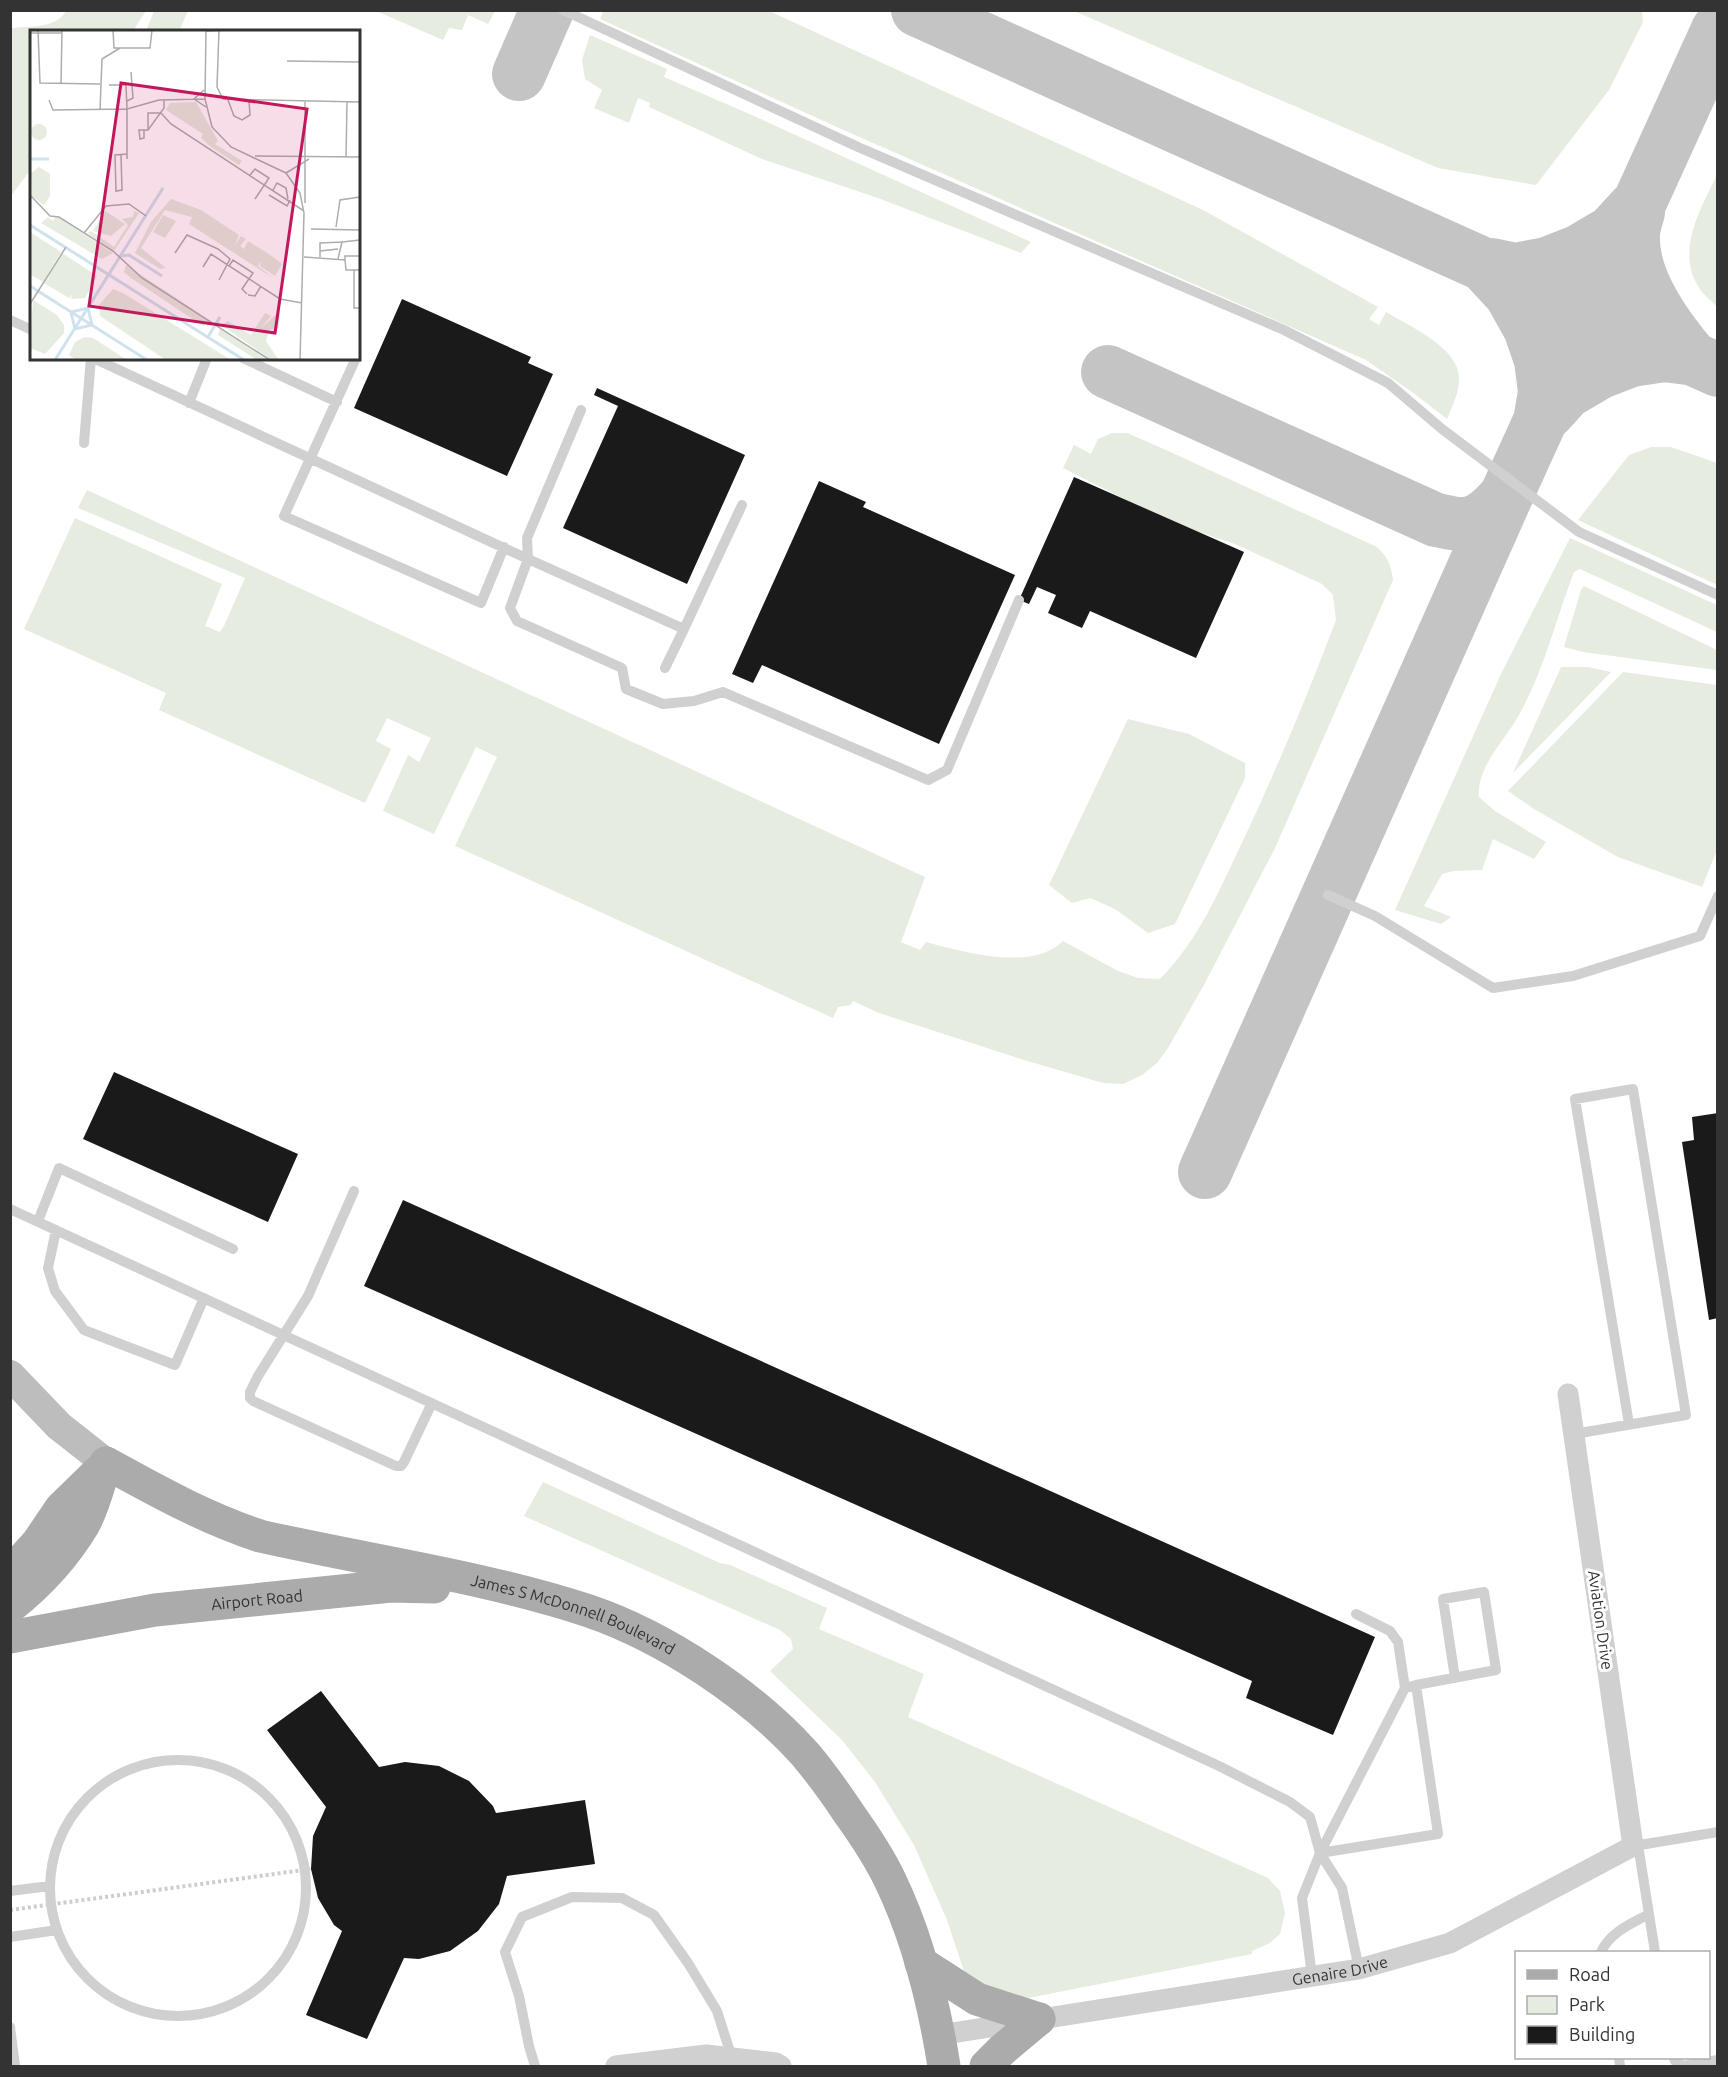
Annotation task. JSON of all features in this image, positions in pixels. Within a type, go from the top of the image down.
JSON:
[{"type":"main road","points":[[10,1573],[38,1542],[61,1508],[106,1463]]},
{"type":"main road","points":[[10,1607],[28,1593],[58,1561],[84,1523],[106,1463]]},
{"type":"main road","name":"James S McDonnell Boulevard","points":[[106,1463],[180,1504],[227,1525],[260,1536],[506,1588],[590,1612],[639,1631],[720,1680],[750,1703],[810,1761],[868,1841],[890,1880],[921,1963],[941,2051]]},
{"type":"main road","name":"Airport Road","points":[[10,1637],[155,1610],[309,1594],[391,1586],[506,1588]]},
{"type":"main road","points":[[921,1963],[977,1999],[1039,2019]]},
{"type":"main road","points":[[986,2067],[1002,2050],[1039,2019]]},
{"type":"street","name":"James S McDonnell Boulevard","points":[[10,1375],[59,1426],[106,1463]]},
{"type":"street","name":"Aviation Drive","points":[[1568,1394],[1636,1845]]},
{"type":"street","name":"Genaire Drive","points":[[941,2051],[1039,2019],[1359,1969],[1450,1942],[1636,1845]]},
{"type":"street","points":[[616,2067],[706,2055],[776,2063],[781,2067]]},
{"type":"lane","points":[[563,10],[858,147],[1284,330],[1388,383],[1442,429],[1579,532],[1718,595]]},
{"type":"lane","points":[[12,321],[30,329]]},
{"type":"lane","points":[[84,443],[92,360]]},
{"type":"lane","points":[[96,360],[684,629]]},
{"type":"lane","points":[[189,403],[206,360]]},
{"type":"lane","points":[[247,360],[337,402]]},
{"type":"lane","points":[[355,360],[284,516],[481,603],[504,548]]},
{"type":"lane","points":[[581,410],[527,538],[528,559],[510,608],[518,621],[622,668],[626,689],[663,704],[694,701],[723,692],[927,780],[947,770],[1019,600]]},
{"type":"lane","points":[[665,668],[742,505]]},
{"type":"lane","points":[[1328,895],[1375,916],[1493,988],[1573,976],[1700,936],[1718,896]]},
{"type":"lane","points":[[1574,1434],[1686,1415],[1633,1089],[1575,1099],[1629,1424]]},
{"type":"lane","points":[[38,1221],[59,1168],[233,1249]]},
{"type":"lane","points":[[354,1191],[308,1296],[250,1392],[250,1398],[396,1466],[401,1466],[404,1462],[432,1403]]},
{"type":"lane","points":[[12,1211],[1219,1766],[1290,1802],[1310,1817],[1320,1853],[1342,1888],[1359,1969]]},
{"type":"lane","points":[[56,1230],[48,1268],[55,1291],[84,1330],[175,1365],[204,1298]]},
{"type":"lane","points":[[1410,1686],[1455,1678],[1496,1670],[1484,1592],[1443,1599],[1455,1678]]},
{"type":"lane","points":[[1320,1853],[1438,1834],[1410,1686],[1398,1642],[1390,1631],[1356,1614]]},
{"type":"lane","points":[[1312,1976],[1302,1898],[1320,1853],[1410,1686]]},
{"type":"lane","points":[[172,1759],[216,1764],[255,1784],[285,1815],[304,1855],[308,1869],[308,1899],[296,1941],[272,1977],[237,2003],[195,2016],[154,2015],[116,2001],[83,1976],[61,1942],[50,1905],[51,1862],[66,1824],[92,1792],[129,1769],[172,1759]]},
{"type":"lane","name":"Genaire Drive","points":[[1636,1845],[1718,1832]]},
{"type":"lane","points":[[1636,1845],[1656,1951]]},
{"type":"lane","points":[[10,1891],[50,1886]]},
{"type":"lane","points":[[535,2067],[519,1996],[505,1952],[522,1917],[572,1896],[622,1898],[654,1915],[688,1963],[717,2011],[732,2058]]},
{"type":"lane","points":[[1602,1951],[1605,1943],[1616,1933],[1649,1914]]},
{"type":"lane","points":[[10,1937],[57,1930]]},
{"type":"lane","points":[[10,2026],[15,2067]]},
{"type":"lane","points":[[1683,2067],[1718,2060]]},
{"type":"path","points":[[10,1910],[308,1869]]},
{"type":"green space","points":[[154,10],[188,11],[179,30],[146,30]]},
{"type":"green space","points":[[604,10],[769,11],[1203,210],[1378,307],[1369,319],[1379,325],[1386,312],[1432,339],[1451,357],[1457,368],[1459,384],[1457,395],[1447,419],[1366,360],[839,128],[600,19]]},
{"type":"green space","points":[[66,11],[146,11],[134,30],[30,30],[30,170],[11,196],[11,28],[49,24],[62,17]]},
{"type":"green space","points":[[376,11],[495,11],[488,24],[468,15],[462,30],[449,28],[443,40]]},
{"type":"green space","points":[[1074,11],[1642,11],[1643,22],[1609,90],[1536,185],[1438,168]]},
{"type":"green space","points":[[590,35],[667,69],[664,77],[1031,242],[1021,253],[878,198],[762,159],[649,107],[650,103],[638,98],[629,123],[594,108],[602,90],[585,79],[582,60]]},
{"type":"green space","points":[[1717,175],[1717,307],[1698,286],[1689,258],[1693,229]]},
{"type":"green space","points":[[1112,433],[1127,433],[1377,547],[1388,562],[1393,580],[1275,848],[1205,983],[1157,1063],[1142,1075],[1123,1084],[1103,1083],[1024,1060],[879,1013],[853,1001],[851,1005],[838,1007],[833,1018],[455,846],[497,757],[476,747],[434,834],[383,811],[408,755],[419,762],[431,738],[387,718],[376,741],[391,749],[365,803],[159,710],[166,693],[24,629],[75,518],[222,584],[205,626],[220,632],[224,626],[245,578],[78,508],[87,490],[925,877],[901,942],[920,950],[926,942],[978,954],[1016,958],[1034,956],[1050,950],[1063,941],[1118,971],[1138,978],[1160,979],[1186,949],[1223,883],[1278,763],[1336,620],[1333,595],[1322,584],[1235,544],[1172,523],[1063,468],[1074,445],[1091,454],[1098,439]]},
{"type":"green space","points":[[1651,447],[1671,447],[1717,463],[1717,585],[1578,520],[1629,455]]},
{"type":"green space","points":[[1570,538],[1717,605],[1717,632],[1580,569],[1574,572],[1536,680],[1519,715],[1487,765],[1479,786],[1479,797],[1495,811],[1546,842],[1534,859],[1493,839],[1482,870],[1442,874],[1424,906],[1451,917],[1441,924],[1395,910],[1501,674]]},
{"type":"green space","points":[[1584,586],[1717,650],[1717,670],[1583,652],[1564,647]]},
{"type":"green space","points":[[1561,667],[1588,667],[1611,672],[1513,773]]},
{"type":"green space","points":[[1623,672],[1717,685],[1717,850],[1702,887],[1618,857],[1534,809],[1508,791]]},
{"type":"green space","points":[[1128,719],[1189,734],[1245,763],[1245,778],[1175,924],[1148,933],[1115,909],[1090,898],[1072,903],[1049,885]]},
{"type":"green space","points":[[543,1482],[720,1563],[730,1565],[827,1608],[819,1629],[924,1674],[908,1717],[1268,1878],[1280,1891],[1285,1913],[1280,1934],[1270,1943],[1252,1951],[1252,1954],[1018,2000],[993,1993],[965,1974],[947,1920],[914,1845],[875,1782],[842,1740],[770,1671],[793,1649],[791,1639],[780,1630],[524,1516]]},
{"type":"building","points":[[402,299],[531,357],[528,363],[553,374],[507,476],[354,408]]},
{"type":"building","points":[[597,388],[745,455],[687,584],[563,528],[618,406],[594,395]]},
{"type":"building","points":[[1074,477],[1244,552],[1196,658],[1090,611],[1082,628],[1048,613],[1056,595],[1037,587],[1029,604],[1019,600]]},
{"type":"building","points":[[819,481],[866,502],[863,507],[1015,575],[939,744],[762,665],[753,683],[732,674]]},
{"type":"building","points":[[114,1072],[298,1154],[268,1222],[83,1139]]},
{"type":"building","points":[[1718,1113],[1718,1318],[1709,1320],[1682,1142],[1694,1140],[1692,1117]]},
{"type":"building","points":[[403,1200],[1375,1637],[1333,1735],[1246,1698],[1252,1681],[364,1286]]},
{"type":"building","points":[[321,1691],[379,1767],[405,1762],[439,1766],[469,1781],[493,1806],[496,1813],[585,1800],[595,1864],[507,1876],[499,1904],[478,1931],[450,1951],[419,1959],[404,1958],[367,2039],[306,2015],[342,1931],[334,1925],[318,1898],[311,1869],[313,1836],[326,1807],[267,1730]]},
{"type":"taxiway","points":[[519,74],[547,10]]},
{"type":"taxiway","points":[[918,10],[1718,370]]},
{"type":"taxiway","points":[[1205,1172],[1506,496],[1718,30]]},
{"type":"taxiway","points":[[1491,265],[1515,270],[1547,264],[1578,252],[1612,232],[1635,207]]},
{"type":"taxiway","points":[[1638,212],[1633,232],[1638,269],[1661,317],[1692,358]]},
{"type":"taxiway","points":[[1486,267],[1511,294],[1530,328],[1541,360],[1545,392],[1541,416]]},
{"type":"taxiway","points":[[1548,412],[1566,392],[1600,372],[1631,360],[1664,355],[1688,358]]},
{"type":"taxiway","points":[[1108,372],[1436,520],[1458,524],[1474,522],[1491,511],[1506,496]]}]
